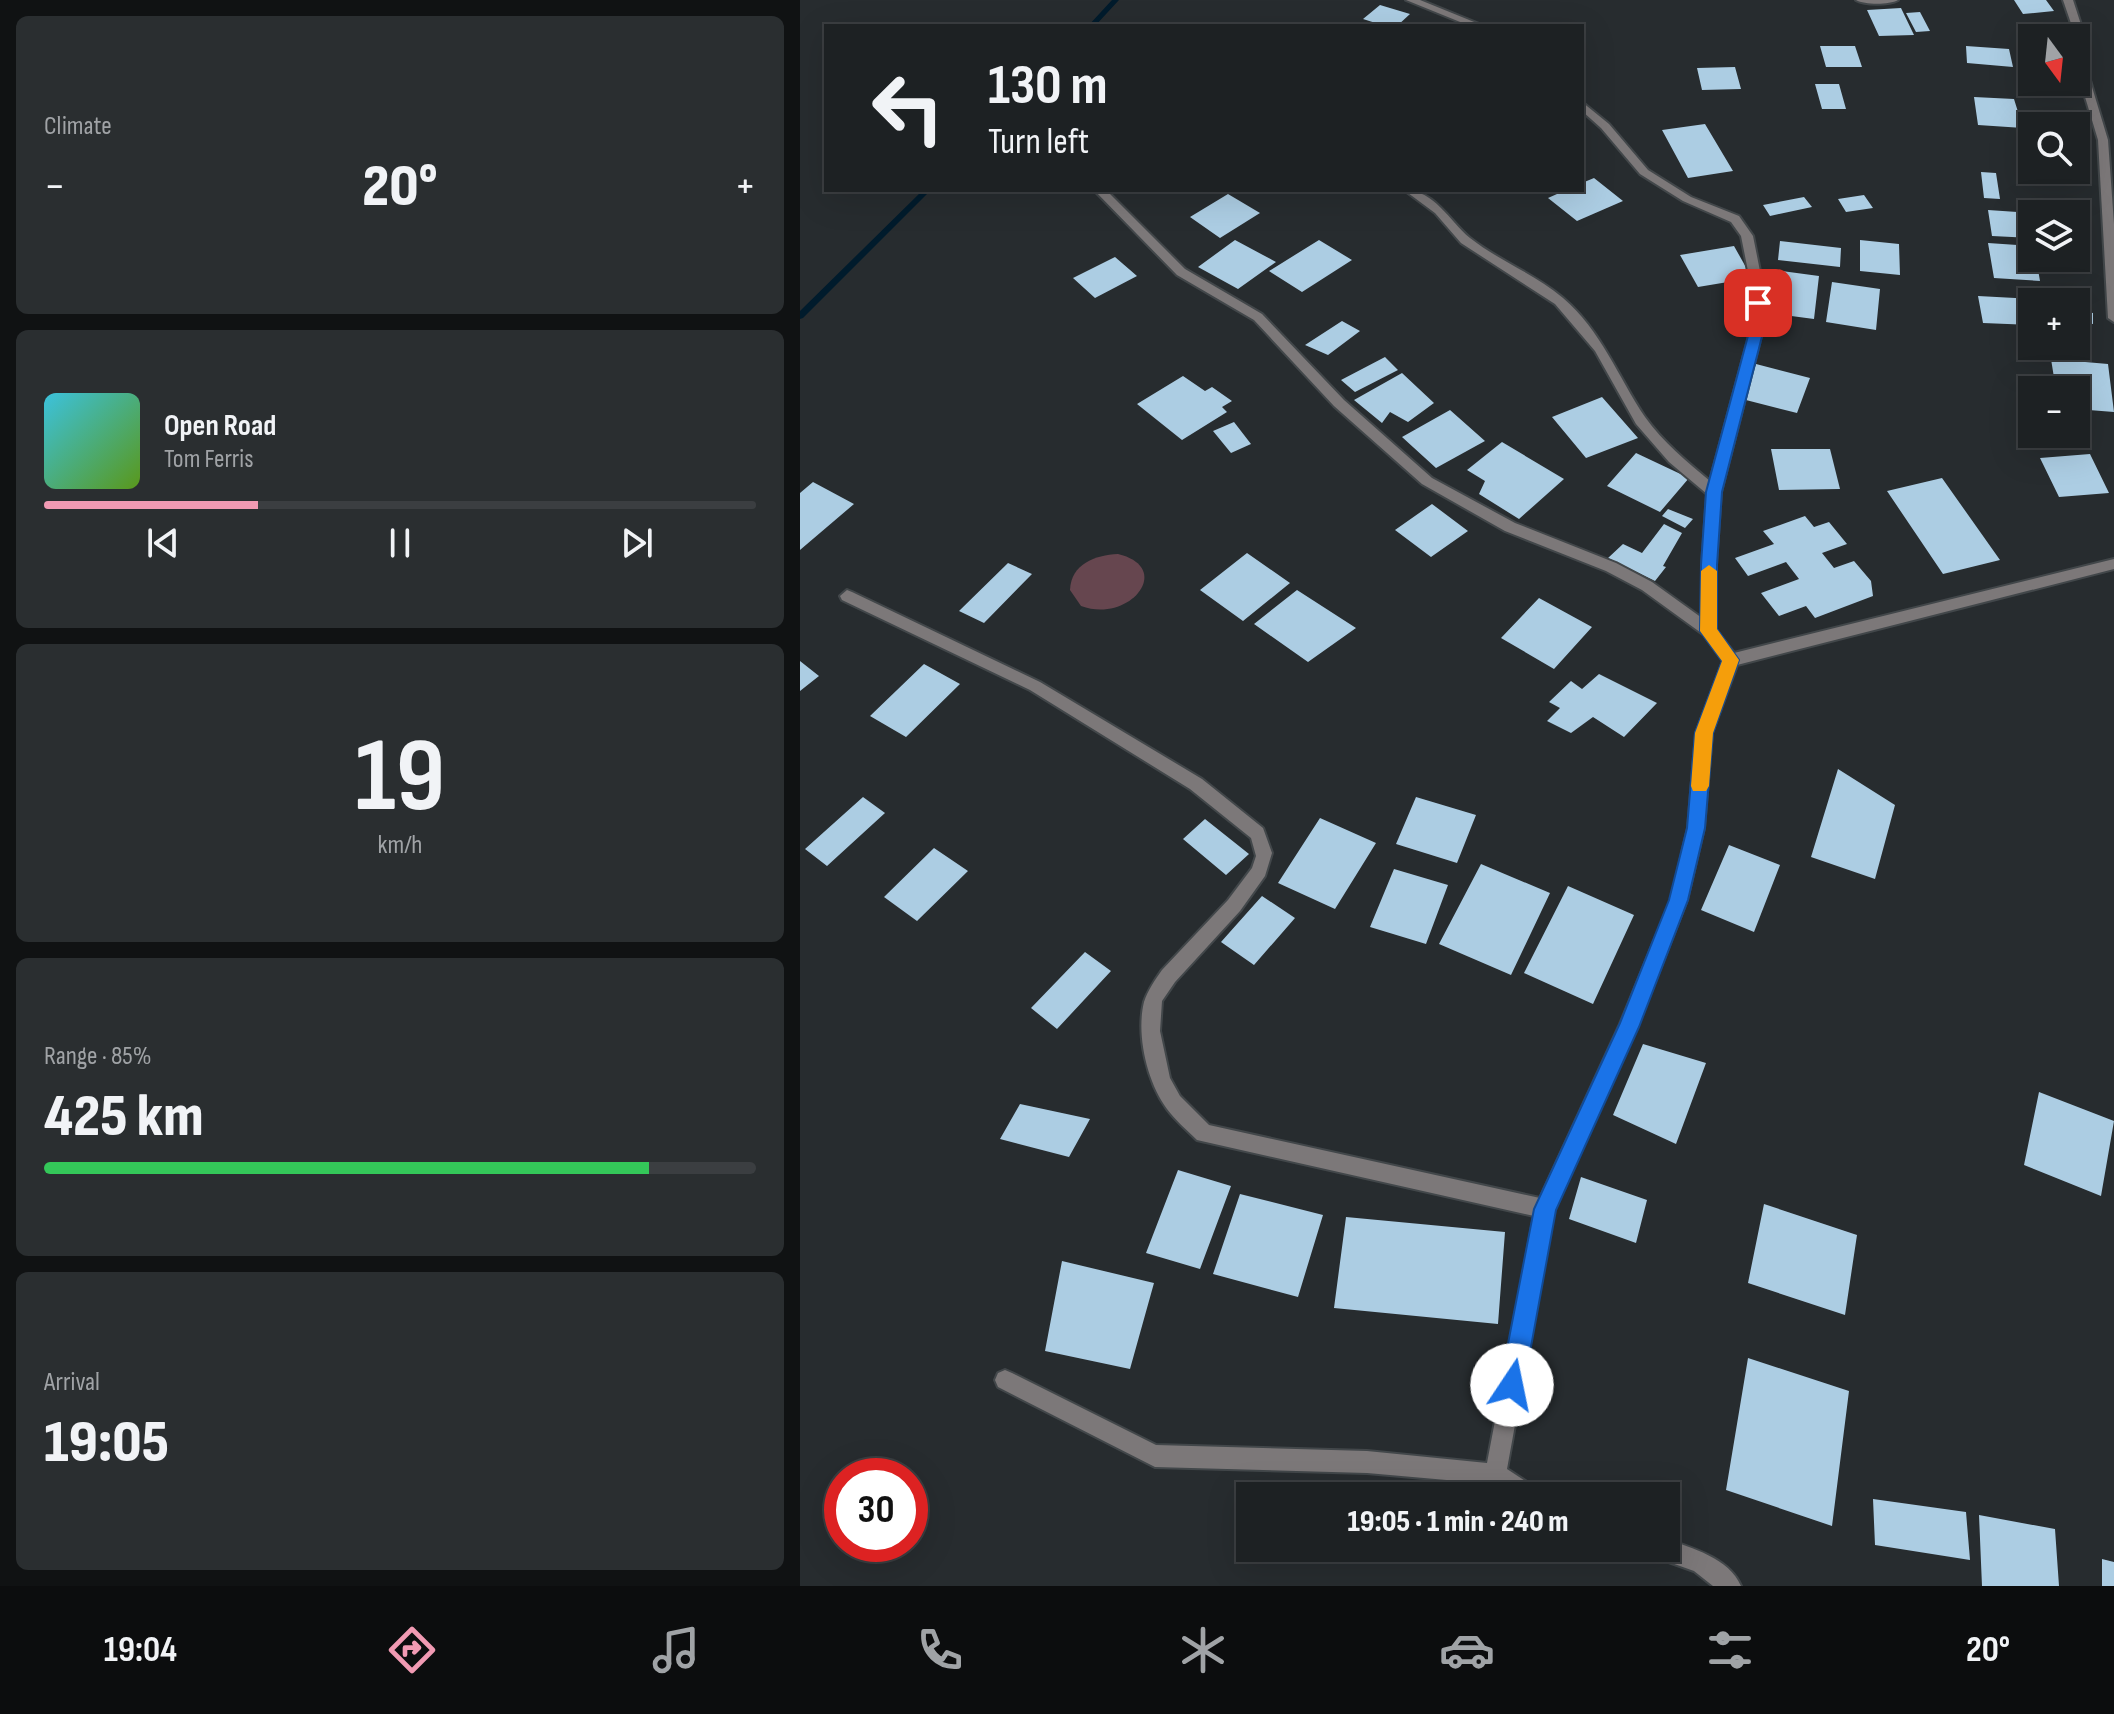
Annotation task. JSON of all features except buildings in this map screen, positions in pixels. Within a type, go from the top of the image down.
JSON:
[{"type":"street","points":[[1411,0],[1474,24]]},
{"type":"street","points":[[1861,0],[1893,0]]},
{"type":"street","points":[[2068,0],[2082,43],[2084,77],[2103,140],[2112,243],[2114,318]]},
{"type":"street","points":[[1584,107],[1605,126],[1644,172],[1687,199],[1735,219],[1747,236],[1757,286],[1759,321],[1714,492],[1709,631]]},
{"type":"street","points":[[1102,192],[1181,272],[1258,317],[1339,403],[1427,481],[1510,527],[1611,567],[1647,586],[1709,631],[1731,660]]},
{"type":"street","points":[[1413,192],[1439,211],[1465,240],[1559,301],[1600,349],[1629,394],[1641,421],[1674,459],[1714,492]]},
{"type":"street","points":[[1731,660],[2114,564]]},
{"type":"street","points":[[847,596],[1035,686],[1196,784],[1257,833],[1263,843],[1264,858],[1248,888],[1157,992],[1151,1023],[1153,1052],[1171,1100],[1204,1133],[1545,1209]]},
{"type":"street","points":[[1495,1474],[1545,1209],[1628,1027],[1679,900],[1696,828],[1704,733],[1731,660]]},
{"type":"street","points":[[1005,1380],[1155,1456],[1367,1462],[1495,1474],[1507,1482]]},
{"type":"street","points":[[1680,1555],[1701,1562],[1730,1586]]},
{"type":"shaded area","points":[[1118,554],[1135,561],[1143,571],[1144,581],[1139,592],[1115,607],[1099,610],[1081,606],[1070,590],[1075,574],[1093,559]]},
{"type":"waterway","points":[[1093,24],[1116,0]]},
{"type":"waterway","points":[[800,316],[925,192]]},
{"type":"slow traffic","points":[[1700,786],[1704,733],[1731,660],[1709,631],[1709,571]]},
{"type":"route","points":[[1512,1385],[1545,1209],[1628,1027],[1679,900],[1696,828],[1704,733],[1731,660],[1709,631],[1714,492],[1759,321],[1758,303]]}]
